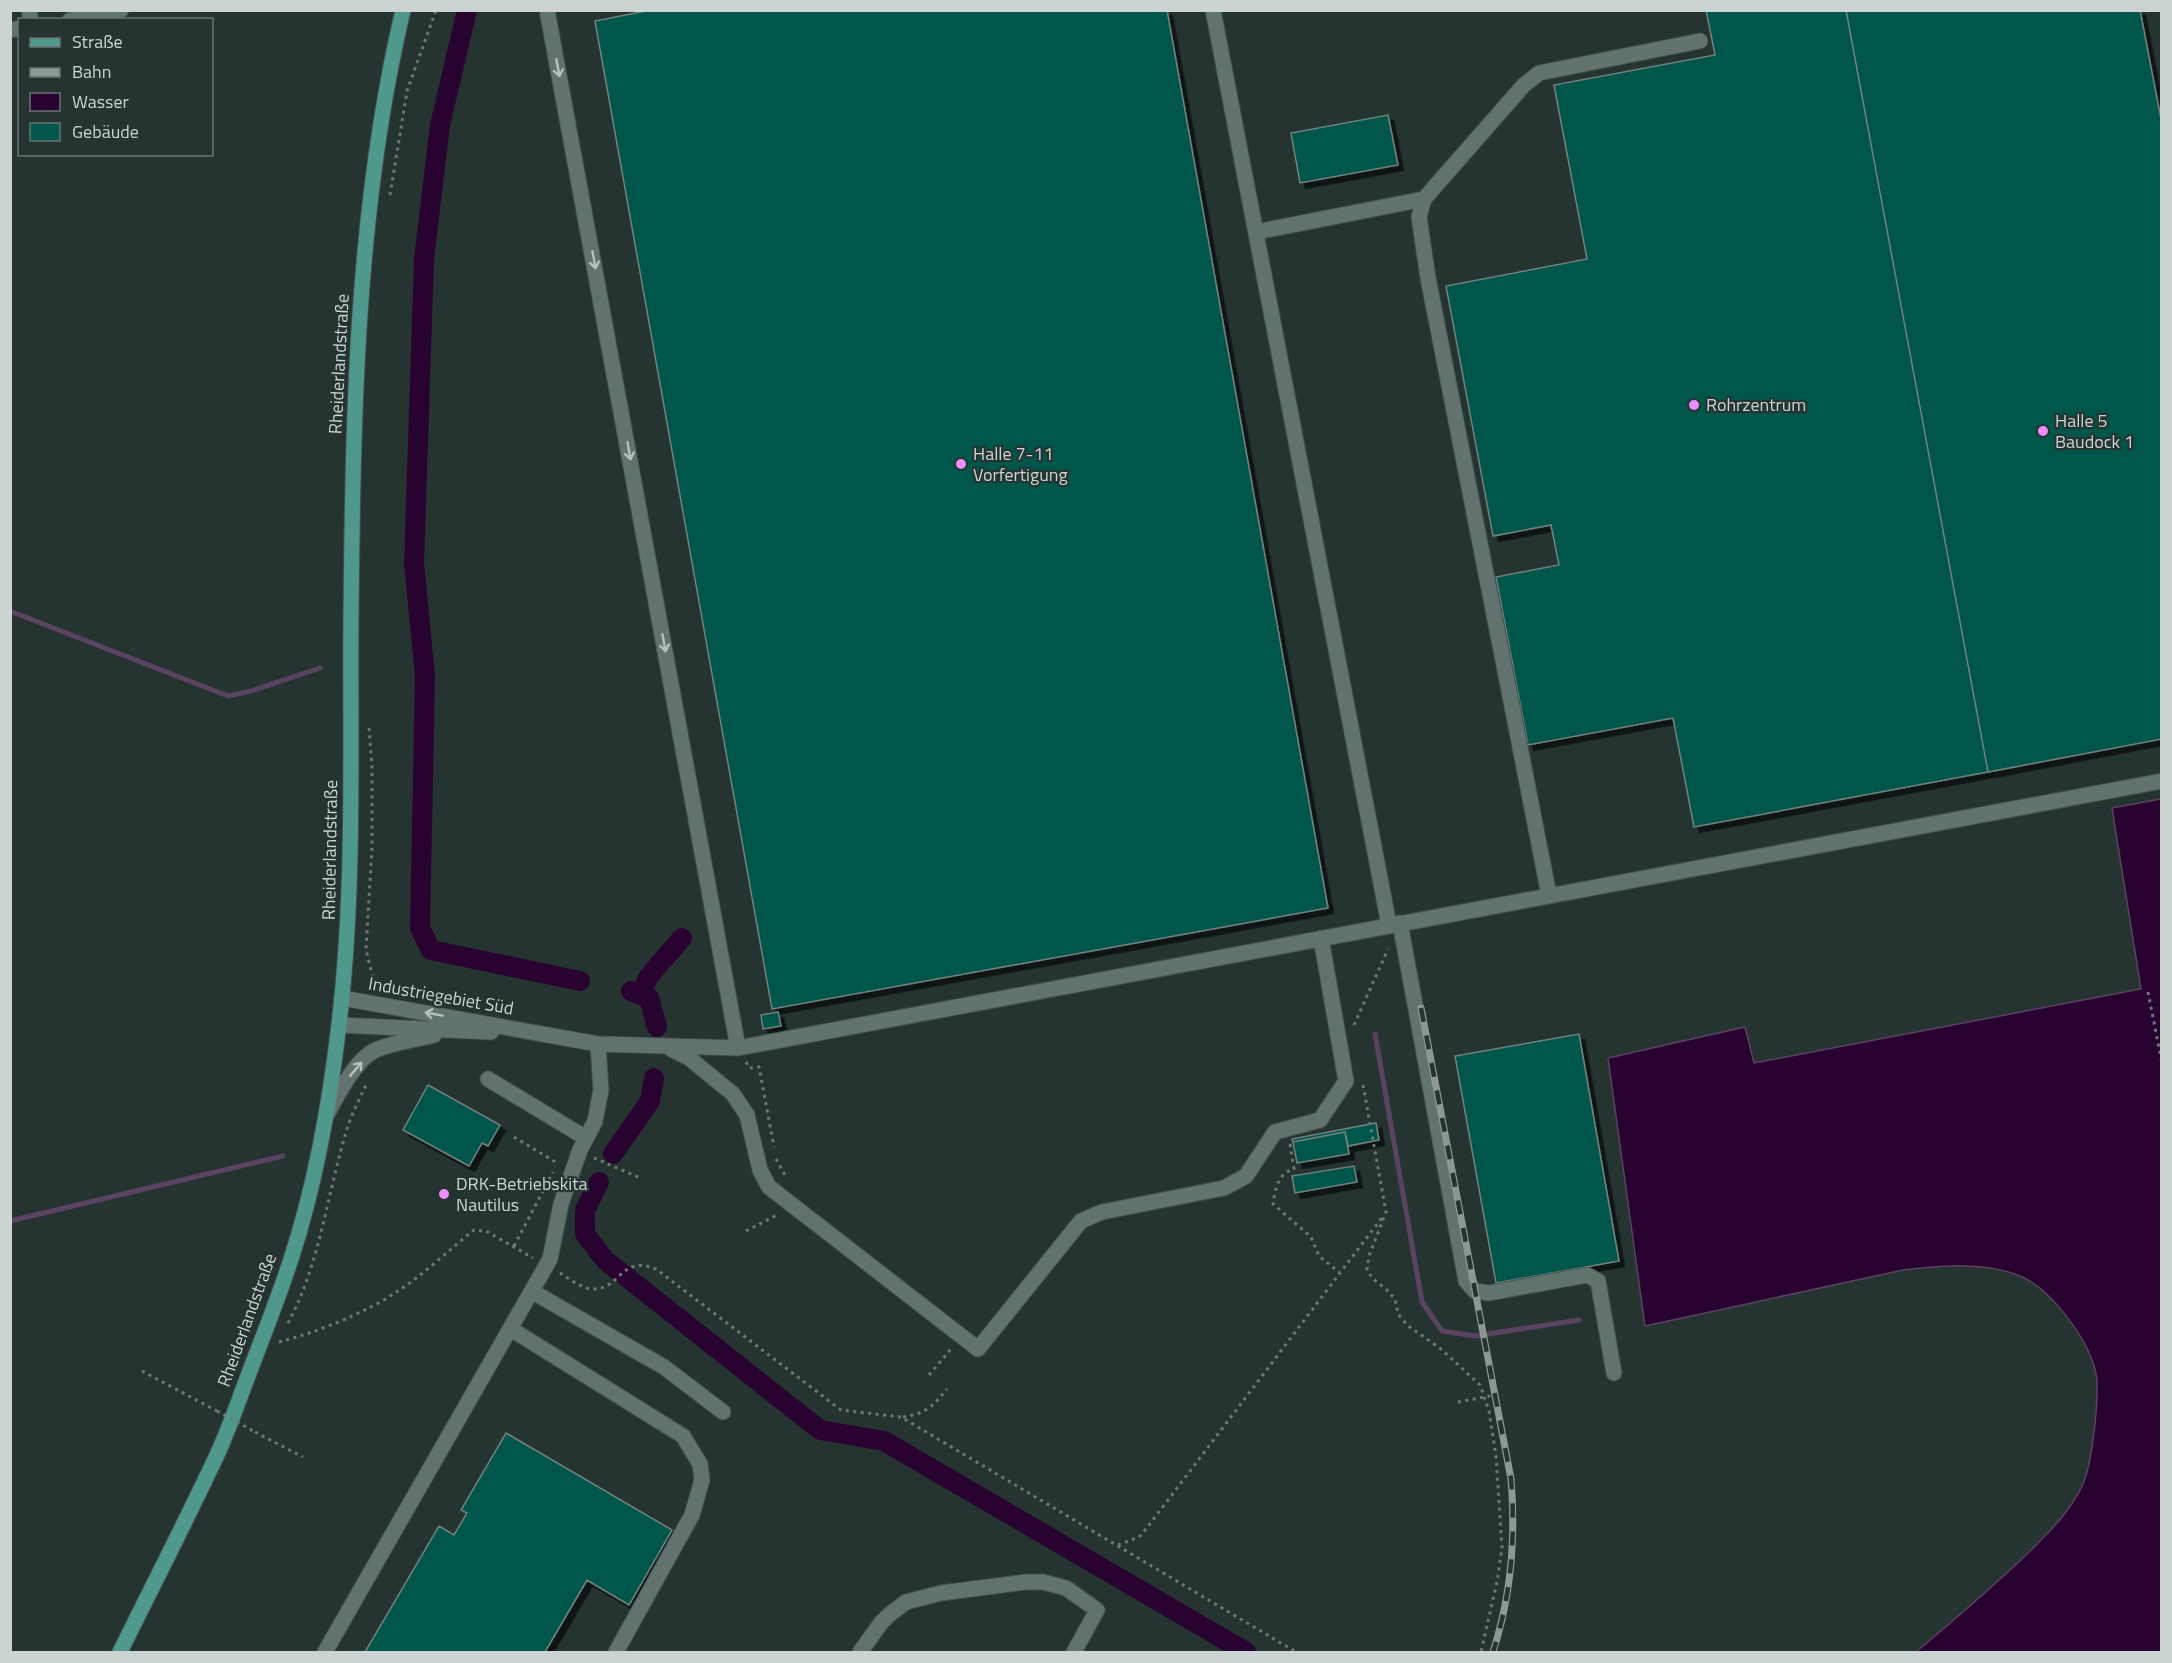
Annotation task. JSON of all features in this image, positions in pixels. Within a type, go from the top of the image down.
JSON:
[{"type":"main road","name":"Rheiderlandstraße","points":[[120,1653],[218,1452],[261,1344],[292,1255],[307,1201],[325,1119],[339,1025],[349,920],[351,618],[356,381],[363,270],[377,147],[403,10]]},
{"type":"lane","points":[[79,18],[121,10]]},
{"type":"lane","points":[[547,10],[738,1048]]},
{"type":"lane","points":[[1213,10],[1466,1281],[1475,1292],[1490,1293],[1587,1275],[1598,1281],[1614,1373]]},
{"type":"lane","points":[[1550,895],[1428,278],[1419,217],[1424,199],[1523,86],[1539,73],[1700,41]]},
{"type":"lane","points":[[1256,232],[1424,199]]},
{"type":"lane","name":"Industriegebiet Süd","points":[[342,998],[598,1044],[738,1048],[2162,781]]},
{"type":"lane","points":[[666,1047],[689,1058],[733,1094],[747,1115],[760,1170],[769,1187],[978,1349],[1081,1221],[1102,1212],[1224,1188],[1246,1176],[1275,1132],[1320,1119],[1346,1081],[1321,938]]},
{"type":"lane","name":"Industriegebiet Süd","points":[[339,1025],[449,1031],[533,1032]]},
{"type":"lane","name":"Industriegebiet Süd","points":[[325,1119],[346,1081],[365,1058],[374,1051],[449,1031]]},
{"type":"lane","points":[[325,1653],[547,1266],[561,1204],[595,1120],[602,1090],[598,1044]]},
{"type":"lane","points":[[488,1079],[586,1138]]},
{"type":"lane","points":[[533,1292],[664,1367],[723,1412]]},
{"type":"lane","points":[[511,1329],[683,1436],[700,1464],[702,1480],[692,1515],[616,1653]]},
{"type":"lane","points":[[860,1653],[881,1623],[906,1602],[942,1593],[1026,1582],[1043,1582],[1066,1588],[1097,1610],[1074,1653]]},
{"type":"path","points":[[389,201],[407,91],[436,10]]},
{"type":"path","points":[[367,1002],[373,979],[366,949],[372,848],[372,767],[369,722]]},
{"type":"path","points":[[1353,1029],[1395,924]]},
{"type":"path","points":[[2148,992],[2162,1063]]},
{"type":"path","points":[[738,1048],[749,1068],[759,1067],[776,1160],[790,1183]]},
{"type":"path","points":[[1361,1075],[1386,1212],[1369,1256],[1367,1269],[1372,1278],[1395,1299],[1398,1314],[1407,1325],[1441,1348],[1480,1385],[1489,1411],[1496,1456],[1502,1548],[1481,1653]]},
{"type":"path","points":[[1287,1129],[1294,1170],[1288,1171],[1275,1186],[1273,1204],[1311,1237],[1319,1256],[1341,1273]]},
{"type":"path","points":[[514,1137],[557,1163]]},
{"type":"path","points":[[594,1157],[638,1177]]},
{"type":"path","points":[[1118,1545],[1139,1537],[1146,1529],[1386,1212]]},
{"type":"path","points":[[278,1342],[300,1336],[350,1315],[399,1291],[474,1230],[486,1231],[589,1288],[597,1289],[634,1264],[647,1265],[666,1275],[841,1410],[901,1417],[917,1415],[930,1409],[947,1389]]},
{"type":"path","points":[[142,1371],[303,1457]]},
{"type":"path","points":[[1458,1402],[1495,1395]]},
{"type":"path","points":[[901,1417],[1296,1653]]},
{"type":"water","points":[[2161,799],[2161,1652],[1916,1652],[2028,1553],[2058,1522],[2077,1496],[2086,1476],[2089,1462],[2097,1393],[2095,1369],[2084,1343],[2066,1315],[2032,1282],[2006,1271],[1977,1266],[1903,1270],[1645,1326],[1608,1058],[1745,1027],[1754,1063],[2141,989],[2112,808]]},
{"type":"building","name":"Halle 7-11 Vorfertigung","points":[[651,10],[1167,10],[1328,908],[772,1009],[595,21]]},
{"type":"building","name":"Rohrzentrum","points":[[1706,10],[1846,10],[1988,772],[1694,827],[1673,718],[1528,745],[1496,577],[1559,565],[1551,525],[1493,536],[1446,286],[1587,259],[1554,85],[1715,55]]},
{"type":"building","name":"Halle 5 Baudock 1","points":[[1846,10],[2140,10],[2162,124],[2162,739],[1988,772]]},
{"type":"building","points":[[1388,115],[1398,165],[1300,183],[1291,133]]},
{"type":"building","points":[[778,1012],[781,1026],[763,1029],[761,1015]]},
{"type":"building","points":[[1579,1034],[1619,1261],[1496,1283],[1455,1056]]},
{"type":"building","points":[[428,1085],[500,1125],[488,1146],[482,1143],[469,1166],[403,1130]]},
{"type":"building","points":[[1376,1123],[1379,1140],[1348,1146],[1345,1132],[1293,1142],[1292,1139]]},
{"type":"building","points":[[1345,1132],[1349,1154],[1297,1163],[1293,1142]]},
{"type":"building","points":[[1354,1166],[1357,1182],[1295,1193],[1292,1176]]},
{"type":"building","points":[[506,1433],[672,1530],[629,1605],[587,1580],[545,1652],[365,1652],[439,1526],[454,1535],[467,1513],[461,1510]]},
{"type":"waterway","points":[[467,10],[440,125],[424,259],[414,563],[425,676],[420,928],[431,950],[580,981]]},
{"type":"waterway","points":[[10,611],[228,696],[251,691],[320,668]]},
{"type":"waterway","points":[[640,995],[649,976],[682,938]]},
{"type":"waterway","points":[[631,991],[649,998],[657,1027]]},
{"type":"waterway","points":[[1375,1034],[1422,1302],[1442,1331],[1475,1336],[1579,1320]]},
{"type":"waterway","points":[[613,1154],[650,1101],[654,1078]]},
{"type":"waterway","points":[[10,1221],[283,1156]]},
{"type":"waterway","points":[[599,1182],[585,1210],[585,1234],[605,1260],[820,1430],[884,1441],[1246,1652]]},
{"type":"railway","points":[[1421,1008],[1511,1479],[1513,1523],[1511,1567],[1504,1610],[1493,1652]]},
{"type":"place","name":"Rohrzentrum","points":[[1694,405]]},
{"type":"place","name":"Halle 5 Baudock 1","points":[[2043,431]]},
{"type":"place","name":"Halle 7-11 Vorfertigung","points":[[961,464]]},
{"type":"place","name":"DRK-Betriebskita Nautilus","points":[[444,1194]]}]
